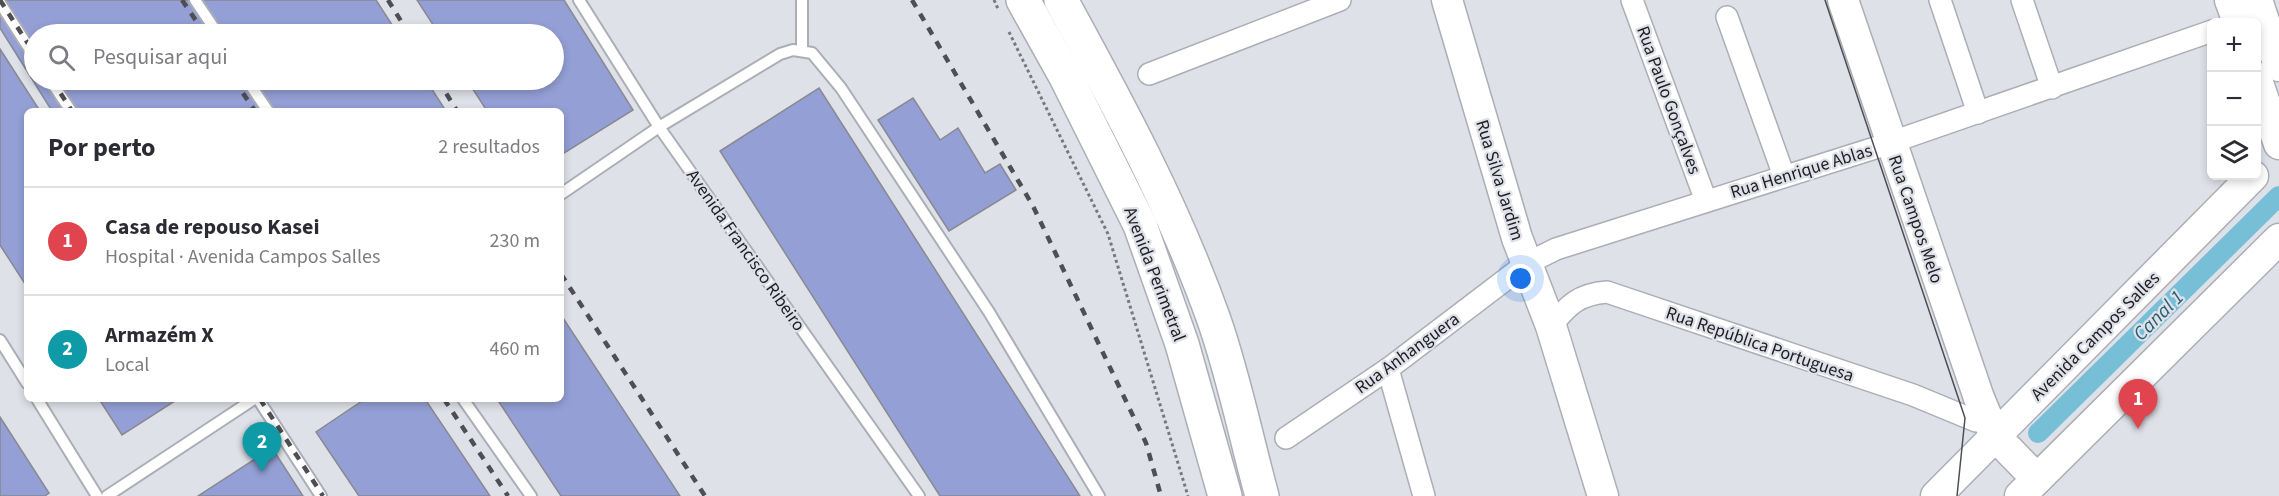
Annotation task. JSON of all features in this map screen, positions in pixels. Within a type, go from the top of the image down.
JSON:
[{"type":"main road","name":"Avenida Perimetral","points":[[1061,0],[1158,182],[1185,246],[1215,322],[1262,496]]},
{"type":"main road","name":"Avenida Perimetral","points":[[1009,11],[1066,76],[1140,225],[1182,344],[1225,496]]},
{"type":"street","points":[[1149,74],[1340,0]]},
{"type":"street","name":"Rua Silva Jardim","points":[[1447,0],[1526,264],[1551,326],[1603,496]]},
{"type":"street","name":"Rua Paulo Gonçalves","points":[[1632,0],[1706,201]]},
{"type":"street","name":"Rua Campos Melo","points":[[1843,0],[1984,418]]},
{"type":"street","points":[[1940,0],[1978,113]]},
{"type":"street","points":[[2022,0],[2052,88]]},
{"type":"street","points":[[2235,16],[2279,66]]},
{"type":"street","name":"Rua Henrique Ablas","points":[[1526,264],[1556,249],[1890,143],[2052,88],[2235,16]]},
{"type":"street","points":[[1727,17],[1784,176]]},
{"type":"street","points":[[2261,92],[2279,144]]},
{"type":"street","points":[[2261,167],[2279,149]]},
{"type":"street","name":"Avenida Campos Salles","points":[[1936,496],[1973,458],[1984,418],[2249,180]]},
{"type":"street","points":[[1984,418],[2029,488],[2279,239]]},
{"type":"street","name":"Rua Anhanguera","points":[[1286,438],[1388,369],[1526,264]]},
{"type":"street","name":"Rua República Portuguesa","points":[[1551,326],[1569,304],[1582,296],[1607,292],[1984,418]]},
{"type":"street","points":[[1388,369],[1424,496]]},
{"type":"street","points":[[1969,496],[1973,458]]},
{"type":"lane","points":[[195,0],[211,24]]},
{"type":"lane","name":"Avenida Francisco Ribeiro","points":[[579,0],[659,128],[918,496]]},
{"type":"lane","points":[[802,0],[802,50]]},
{"type":"lane","points":[[0,3],[24,40]]},
{"type":"lane","points":[[564,192],[659,128],[780,54],[802,50],[812,53],[823,63],[841,88],[989,312],[1099,496]]},
{"type":"lane","points":[[57,90],[69,108]]},
{"type":"lane","points":[[254,90],[266,108]]},
{"type":"lane","points":[[0,340],[24,378]]},
{"type":"lane","points":[[39,402],[97,496]]},
{"type":"lane","points":[[107,496],[251,402]]},
{"type":"lane","points":[[258,402],[321,496]]},
{"type":"lane","points":[[465,402],[531,496]]},
{"type":"path","points":[[994,0],[1009,11],[1108,234],[1188,496]]},
{"type":"building","points":[[0,0],[376,0],[392,24],[24,24],[24,66],[0,28]]},
{"type":"building","points":[[417,0],[564,0],[633,110],[564,153],[564,108],[485,108],[473,90],[564,90],[564,24],[433,24]]},
{"type":"building","points":[[0,49],[24,86],[24,90],[26,90],[38,108],[24,108],[24,282],[0,245]]},
{"type":"building","points":[[819,88],[1080,496],[940,496],[720,151]]},
{"type":"building","points":[[39,90],[432,90],[444,108],[50,108]]},
{"type":"building","points":[[913,98],[940,140],[958,128],[985,173],[1000,164],[1016,190],[949,231],[878,120]]},
{"type":"building","points":[[564,320],[680,496],[561,496],[499,402],[564,402]]},
{"type":"building","points":[[101,402],[173,402],[122,435]]},
{"type":"building","points":[[361,402],[427,402],[490,496],[359,496],[316,432]]},
{"type":"building","points":[[0,417],[49,493],[45,496],[0,496]]},
{"type":"building","points":[[272,448],[303,496],[198,496]]},
{"type":"waterway","name":"Canal 1","points":[[2038,433],[2279,196]]},
{"type":"tram line","points":[[1825,0],[1965,418],[1957,496]]},
{"type":"railway","points":[[0,0],[24,37]]},
{"type":"railway","points":[[182,0],[198,24]]},
{"type":"railway","points":[[388,0],[403,24]]},
{"type":"railway","points":[[912,0],[1033,206],[1146,443],[1161,496]]},
{"type":"railway","points":[[58,90],[70,108]]},
{"type":"railway","points":[[241,90],[253,108]]},
{"type":"railway","points":[[444,90],[455,108]]},
{"type":"railway","points":[[564,279],[705,496]]},
{"type":"railway","points":[[262,402],[323,496]]},
{"type":"railway","points":[[446,402],[508,496]]},
{"type":"place","name":"Casa de repouso Kasei","points":[[2138,429]]},
{"type":"place","name":"Armazém X","points":[[262,472]]}]
